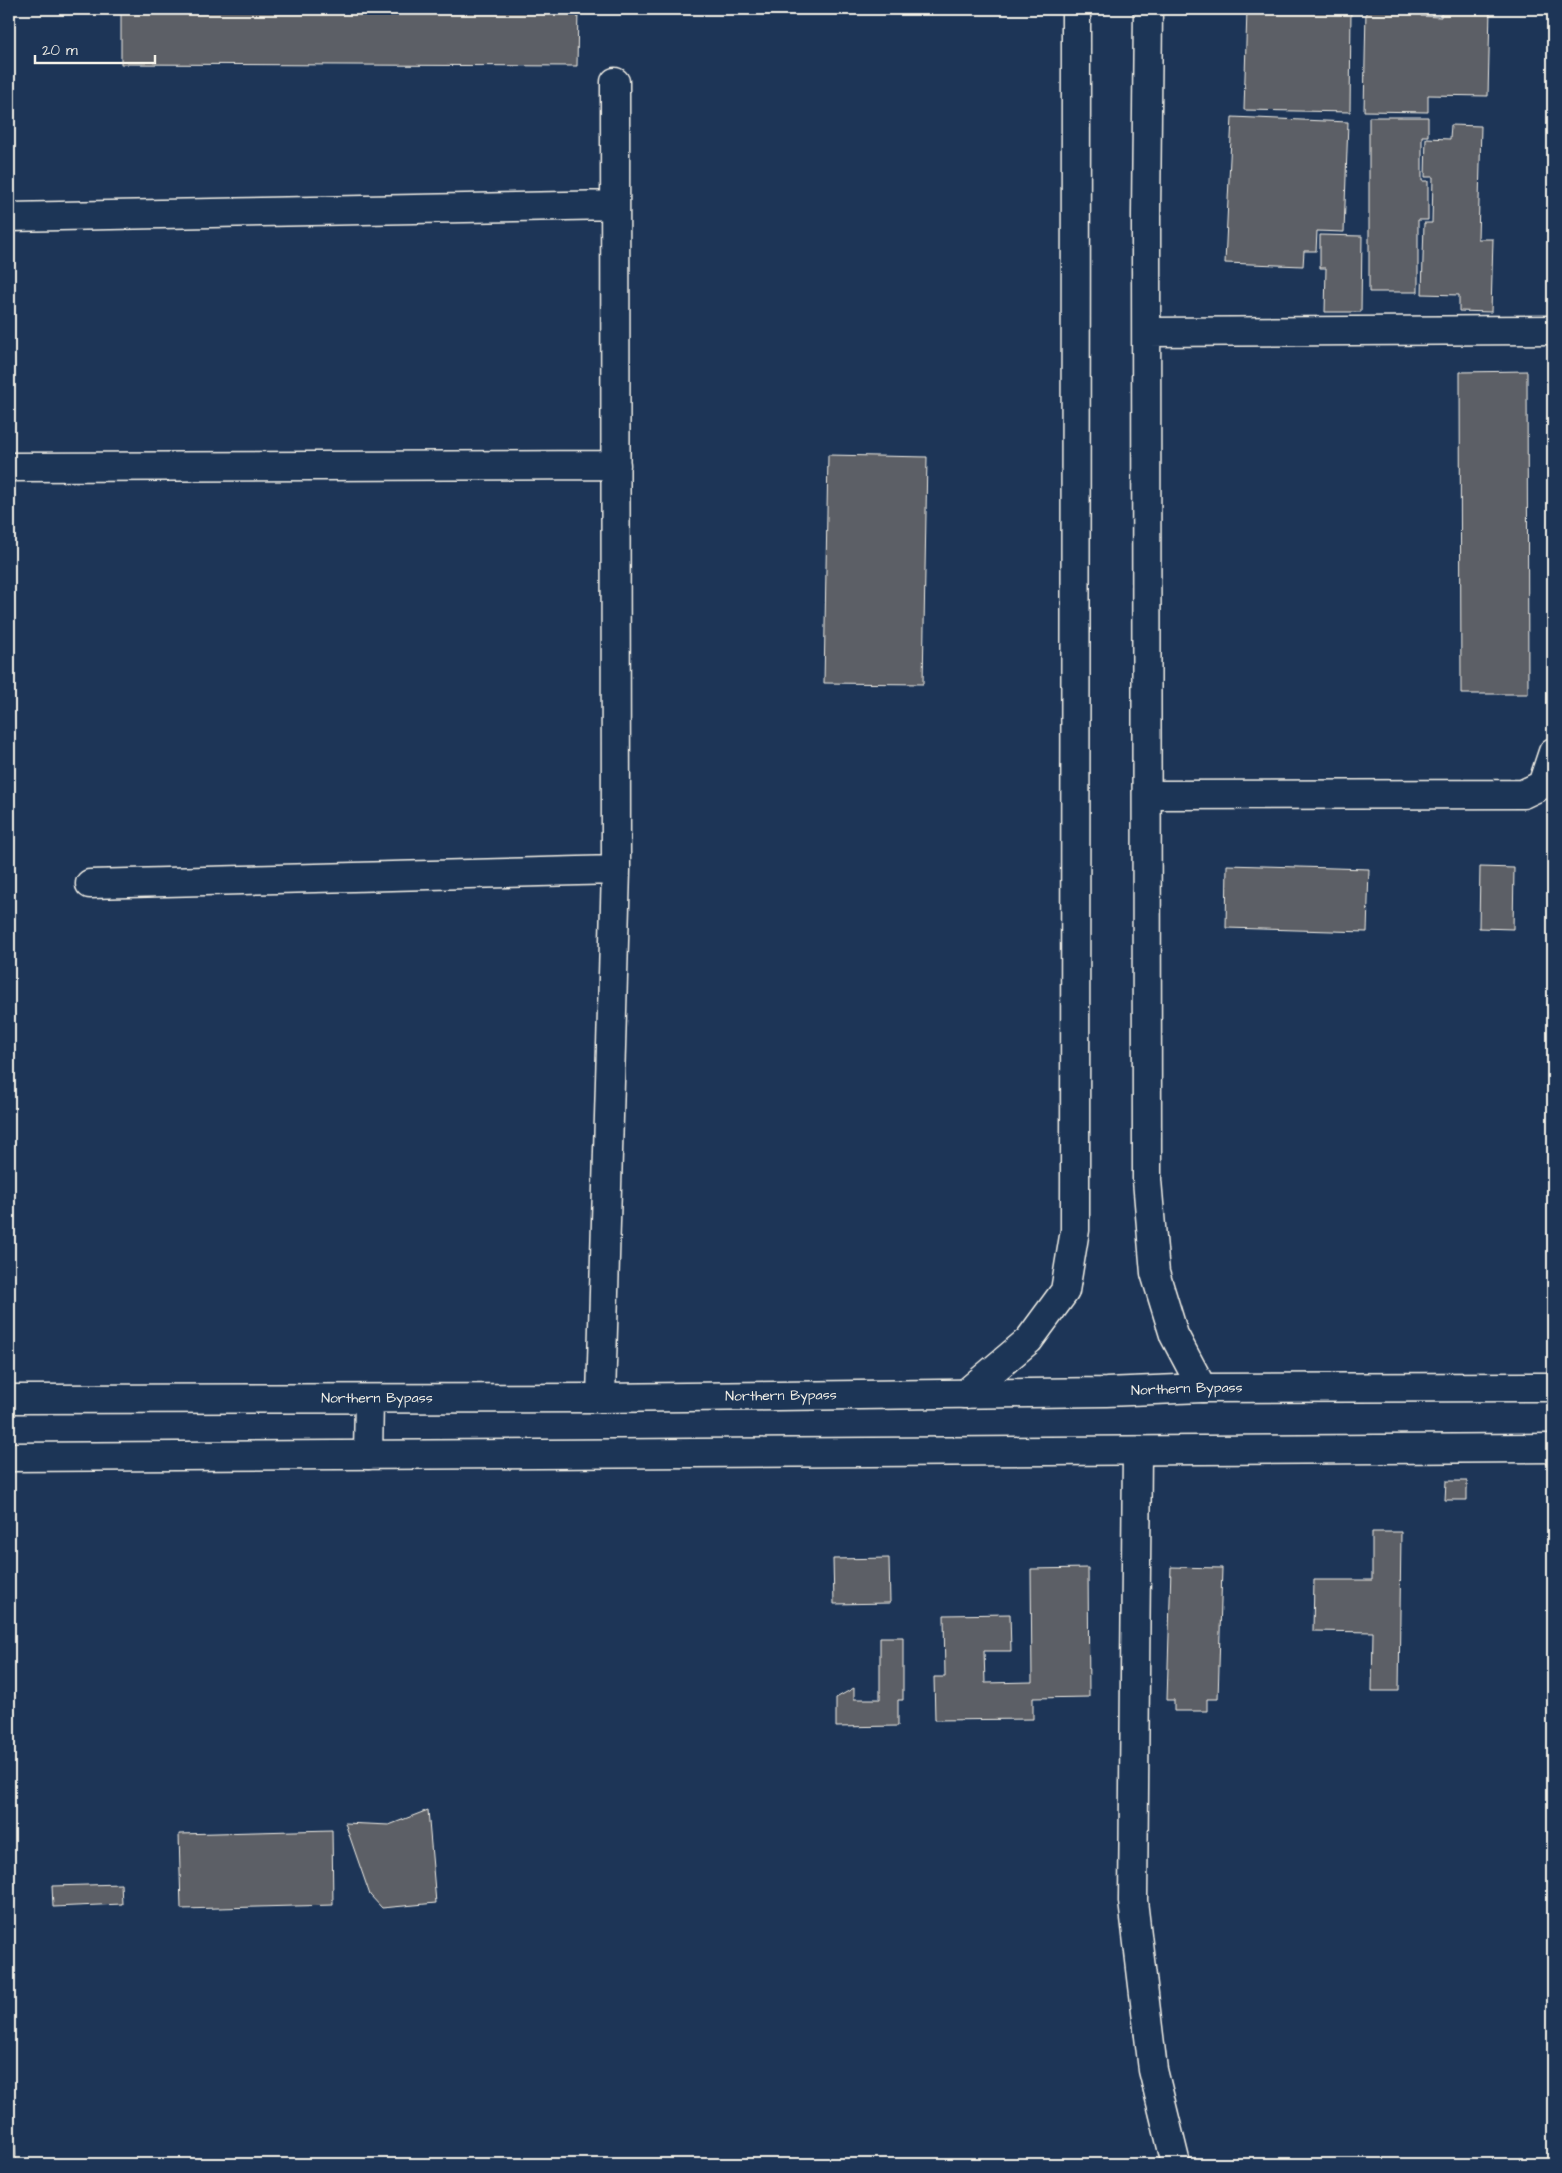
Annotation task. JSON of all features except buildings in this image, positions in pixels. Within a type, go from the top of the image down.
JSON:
[{"type":"street","points":[[965,1394],[1029,1340],[1066,1291],[1075,1230],[1076,9]]},
{"type":"street","points":[[1148,9],[1147,1180],[1155,1273],[1174,1335],[1202,1388]]},
{"type":"street","points":[[601,1398],[616,870],[615,82]]},
{"type":"street","points":[[9,217],[615,205]]},
{"type":"street","points":[[1147,332],[1553,330]]},
{"type":"street","points":[[9,467],[616,465]]},
{"type":"street","points":[[1147,795],[1523,794],[1542,785],[1553,752]]},
{"type":"street","points":[[90,884],[616,870]]},
{"type":"street","name":"Northern Bypass","points":[[9,1399],[601,1398],[1106,1392],[1202,1388],[1553,1387]]},
{"type":"street","points":[[368,1455],[369,1399]]},
{"type":"street","points":[[9,1458],[1553,1448]]},
{"type":"street","points":[[1137,1451],[1132,1901],[1153,2070],[1176,2164]]}]
